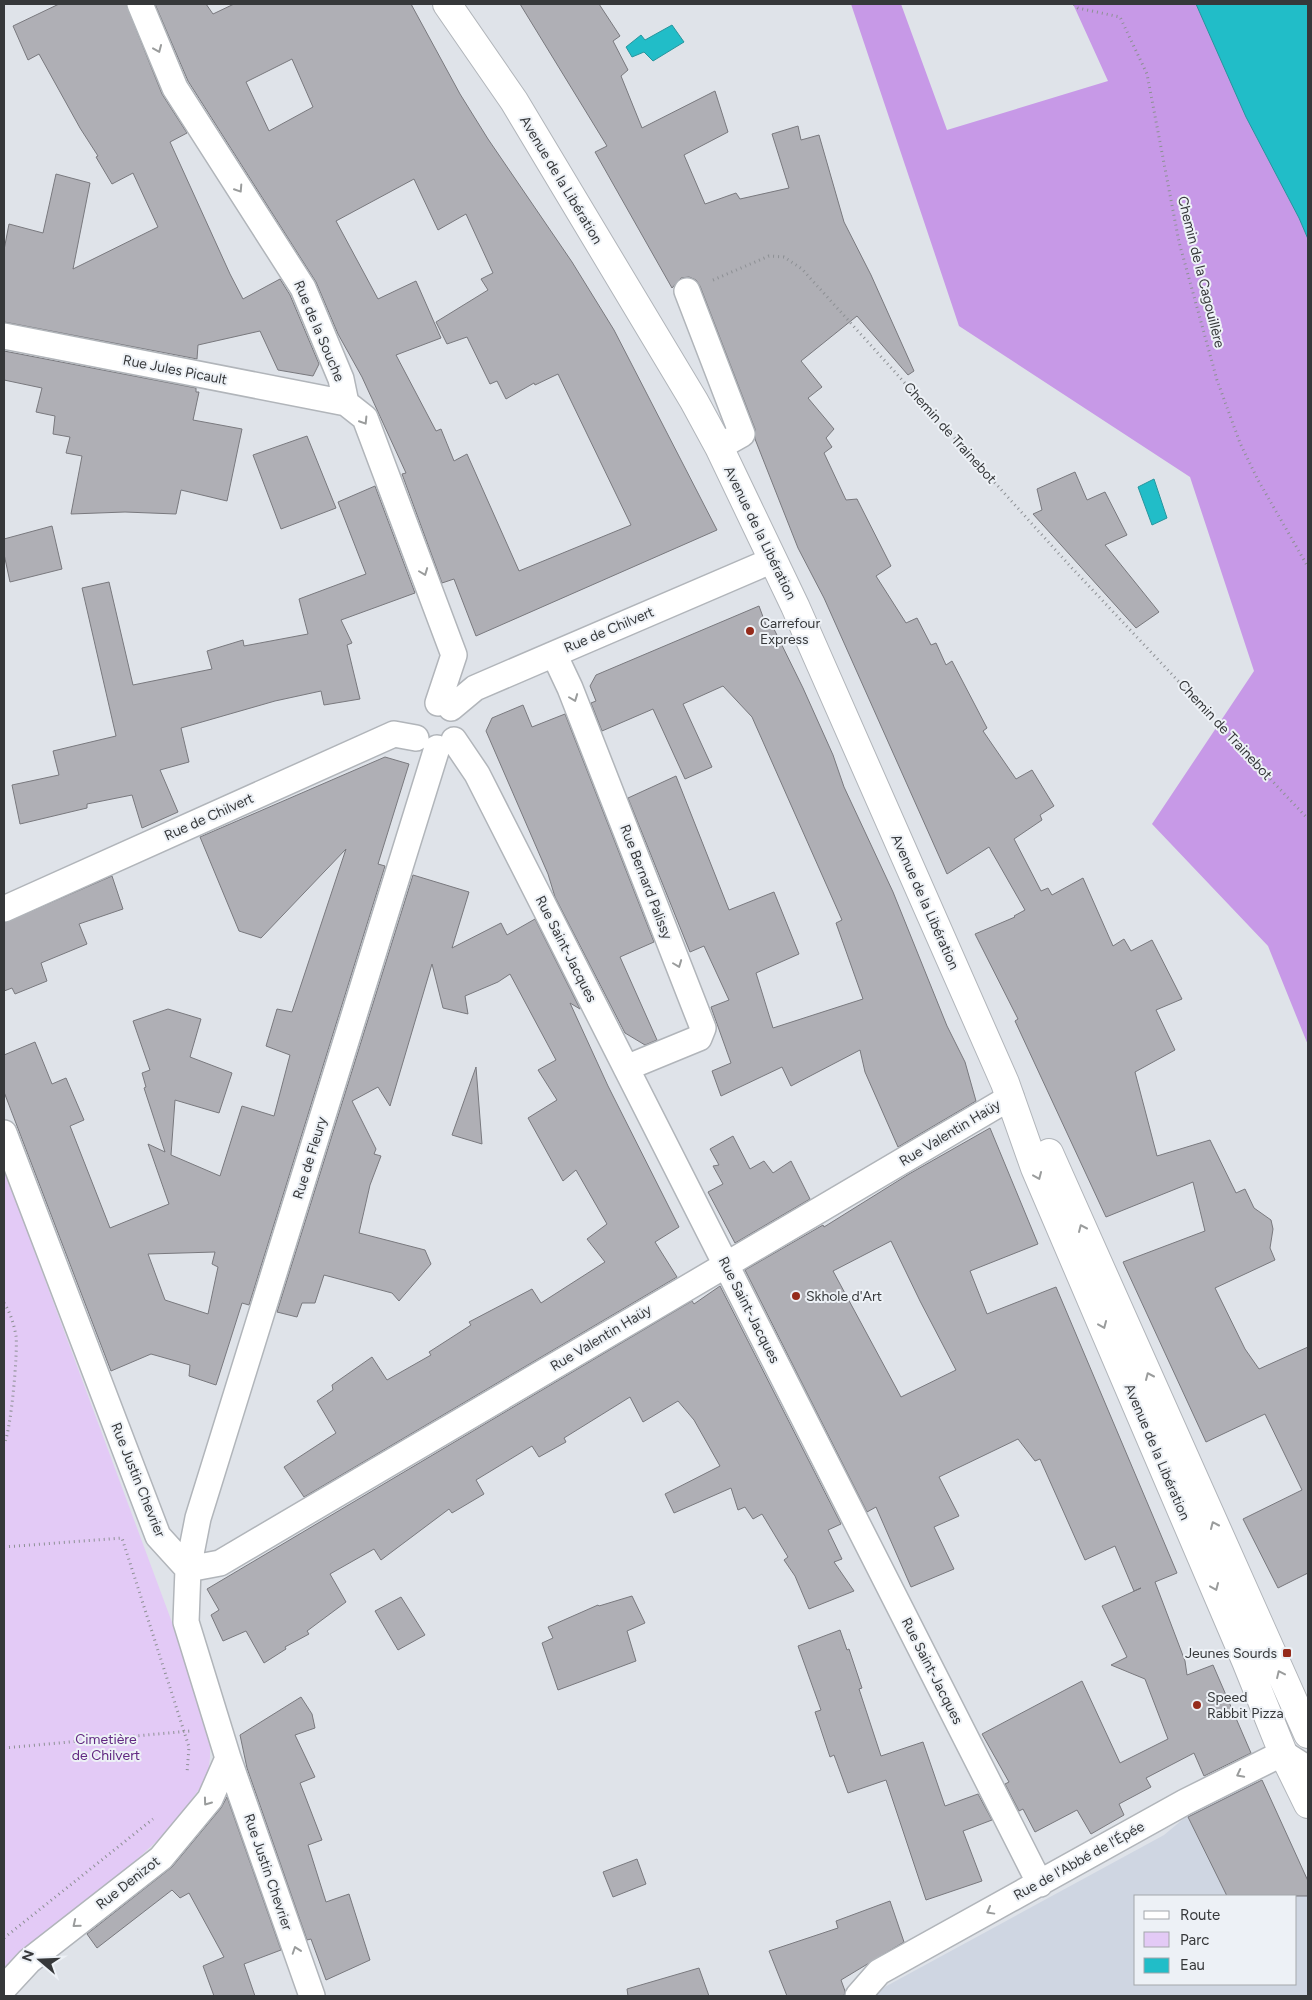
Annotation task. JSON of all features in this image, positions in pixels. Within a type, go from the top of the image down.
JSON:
[{"type":"main road","name":"Avenue de la Libération","points":[[447,4],[514,101],[719,447],[795,606],[1011,1097],[1035,1168],[1284,1753],[1308,1804]]},
{"type":"main road","name":"Avenue de la Libération","points":[[466,4],[514,101]]},
{"type":"main road","name":"Avenue de la Libération","points":[[1011,1097],[1049,1153],[1308,1734]]},
{"type":"street","name":"Rue de la Souche","points":[[140,4],[175,88],[303,288],[341,379],[346,403]]},
{"type":"street","points":[[686,292],[742,434],[719,447]]},
{"type":"street","name":"Rue Jules Picault","points":[[4,336],[346,403]]},
{"type":"street","points":[[346,403],[365,418],[454,655],[433,723]]},
{"type":"street","name":"Rue de Chilvert","points":[[4,909],[394,734],[433,723],[476,688],[773,560]]},
{"type":"street","name":"Rue Bernard Palissy","points":[[554,654],[570,688],[703,1028],[699,1038],[626,1068]]},
{"type":"street","name":"Rue Saint-Jacques","points":[[433,723],[477,774],[1040,1884]]},
{"type":"street","name":"Rue de Fleury","points":[[188,1569],[198,1518],[433,723]]},
{"type":"street","name":"Rue Valentin Haüy","points":[[188,1569],[220,1563],[1011,1097]]},
{"type":"street","name":"Rue Justin Chevrier","points":[[4,1133],[158,1536],[188,1569],[186,1622],[228,1758],[312,1996]]},
{"type":"street","points":[[1284,1753],[1308,1769]]},
{"type":"street","name":"Rue de l'Abbé de l'Épée","points":[[858,1996],[879,1972],[1040,1884],[1184,1802],[1284,1753]]},
{"type":"street","name":"Rue Denizot","points":[[4,1988],[29,1961],[161,1858],[210,1799],[228,1758]]},
{"type":"path","name":"Chemin de la Cagouillère","points":[[1074,4],[1078,8],[1120,17],[1147,74],[1179,242],[1217,380],[1240,443],[1254,473],[1308,568]]},
{"type":"path","name":"Chemin de Trainebot","points":[[686,292],[769,256],[784,257],[802,269],[1070,566],[1308,819]]},
{"type":"path","points":[[4,1303],[9,1311],[16,1337],[10,1429],[4,1444]]},
{"type":"path","points":[[4,1546],[122,1538],[189,1747],[187,1775],[184,1782]]},
{"type":"path","points":[[4,1748],[183,1733],[216,1722]]},
{"type":"path","points":[[4,1938],[158,1814]]},
{"type":"shaded area","points":[[851,4],[901,4],[947,130],[1108,81],[1073,4],[1290,4],[1308,39],[1308,1045],[1268,946],[1152,824],[1254,671],[1190,477],[959,326]]},
{"type":"shaded area","points":[[1250,1781],[1263,1783],[1308,1881],[1308,1996],[874,1996],[881,1989],[1164,1835],[1188,1815]]},
{"type":"green space","name":"Cimetière de Chilvert","points":[[4,1169],[180,1644],[210,1738],[210,1757],[208,1777],[171,1828],[124,1871],[80,1904],[4,1975]]},
{"type":"water","points":[[1196,4],[1308,4],[1308,239],[1246,117]]},
{"type":"water","points":[[672,25],[684,42],[653,61],[644,52],[632,57],[626,47],[641,35],[645,40]]},
{"type":"water","points":[[1154,479],[1167,518],[1152,525],[1138,487]]},
{"type":"building","points":[[59,4],[126,4],[162,94],[187,133],[170,142],[230,274],[243,299],[280,279],[290,295],[319,364],[313,376],[278,370],[260,331],[198,345],[197,359],[4,322],[4,250],[9,224],[43,233],[56,174],[90,183],[73,269],[158,227],[133,173],[112,184],[96,157],[98,156],[80,128],[39,54],[28,60],[13,26]]},
{"type":"building","points":[[155,4],[206,4],[213,14],[234,4],[411,4],[460,94],[488,139],[572,262],[614,330],[717,530],[476,636],[454,579],[442,583],[402,474],[406,473],[362,377],[338,334],[316,282],[188,81]],"holes":[[[292,59],[313,107],[269,131],[246,82]],[[414,179],[438,230],[466,214],[493,273],[481,279],[488,290],[436,322],[447,344],[467,337],[490,384],[497,381],[506,399],[534,383],[535,385],[558,374],[631,525],[519,571],[467,454],[454,461],[441,429],[436,431],[396,355],[441,338],[416,281],[378,299],[336,221]]]},
{"type":"building","points":[[520,4],[599,4],[620,36],[613,41],[628,70],[621,76],[642,128],[715,91],[728,132],[684,155],[705,204],[736,193],[740,199],[789,188],[772,134],[798,126],[801,140],[819,135],[844,222],[871,275],[914,371],[908,375],[857,316],[801,361],[822,387],[808,398],[834,429],[826,438],[832,447],[824,453],[846,500],[857,499],[891,566],[876,576],[906,623],[917,618],[931,645],[936,643],[946,665],[952,661],[987,728],[983,731],[1016,779],[1032,770],[1054,806],[1040,815],[1042,820],[1014,839],[1041,891],[1048,888],[1052,895],[1083,878],[1113,946],[1124,939],[1131,951],[1152,940],[1182,999],[1156,1010],[1175,1050],[1135,1072],[1157,1156],[1210,1140],[1236,1193],[1245,1189],[1254,1208],[1271,1220],[1273,1229],[1270,1248],[1275,1260],[1215,1288],[1245,1349],[1259,1369],[1308,1347],[1308,1573],[1278,1588],[1243,1519],[1302,1490],[1265,1414],[1206,1442],[1123,1262],[1205,1231],[1193,1182],[1106,1217],[1015,1021],[1018,1019],[975,934],[1015,917],[1025,910],[989,847],[947,874],[824,598],[798,548],[755,439],[755,429],[700,286],[696,280],[689,277],[681,278],[672,288],[595,152],[607,146]]},
{"type":"building","points":[[4,351],[196,388],[196,392],[199,392],[193,420],[242,429],[227,501],[181,490],[176,514],[125,512],[71,514],[82,456],[66,453],[70,437],[53,434],[55,416],[36,412],[42,388],[4,380]]},
{"type":"building","points":[[307,436],[336,508],[281,529],[253,455]]},
{"type":"building","points":[[1075,472],[1087,500],[1105,492],[1127,535],[1105,545],[1159,612],[1136,628],[1033,514],[1042,510],[1037,489]]},
{"type":"building","points":[[375,486],[415,593],[341,620],[352,643],[347,645],[360,699],[324,705],[321,691],[275,701],[181,728],[189,762],[160,770],[178,812],[142,828],[132,795],[87,804],[87,808],[20,824],[12,785],[59,775],[53,751],[116,736],[82,588],[109,582],[133,685],[212,669],[207,651],[243,640],[244,646],[308,634],[299,599],[366,574],[338,502]]},
{"type":"building","points":[[52,526],[62,569],[10,582],[4,554],[4,539]]},
{"type":"building","points":[[759,606],[766,625],[771,623],[833,755],[844,787],[893,892],[947,1026],[965,1062],[976,1101],[898,1147],[865,1072],[860,1050],[791,1086],[782,1067],[721,1096],[712,1071],[731,1063],[711,1007],[729,1000],[704,946],[690,952],[628,798],[676,776],[729,910],[774,892],[799,954],[756,973],[773,1028],[863,999],[836,923],[842,920],[752,717],[723,686],[683,704],[712,767],[685,779],[653,709],[602,731],[591,703],[596,701],[590,686],[596,675]]},
{"type":"building","points":[[523,705],[532,727],[565,714],[654,942],[620,957],[657,1040],[645,1045],[625,1033],[555,897],[548,874],[486,731],[492,718]]},
{"type":"building","points":[[385,757],[409,764],[378,864],[385,866],[249,1305],[242,1303],[216,1385],[189,1376],[190,1365],[151,1354],[111,1371],[4,1092],[4,1055],[35,1042],[52,1084],[66,1078],[84,1120],[70,1126],[110,1228],[169,1204],[148,1144],[165,1152],[144,1088],[146,1087],[142,1073],[150,1070],[133,1021],[168,1009],[201,1019],[190,1057],[232,1073],[219,1113],[175,1100],[171,1155],[220,1176],[242,1106],[274,1116],[290,1055],[266,1046],[277,1009],[292,1012],[346,849],[261,938],[239,931],[200,837]],"holes":[[[215,1252],[212,1264],[218,1267],[208,1314],[165,1300],[148,1254]]]},
{"type":"building","points":[[413,875],[469,892],[452,948],[501,923],[507,935],[535,919],[580,1009],[570,1003],[608,1086],[679,1227],[655,1242],[677,1277],[304,1497],[284,1467],[336,1433],[317,1401],[333,1390],[332,1385],[372,1357],[387,1380],[431,1355],[429,1352],[471,1325],[469,1322],[532,1289],[541,1303],[605,1262],[587,1239],[607,1224],[576,1170],[563,1181],[528,1118],[557,1100],[538,1070],[556,1060],[510,974],[498,982],[465,996],[468,1014],[443,1008],[432,964],[390,1106],[378,1087],[352,1101],[376,1149],[374,1154],[381,1156],[370,1185],[359,1233],[425,1250],[431,1264],[399,1301],[392,1293],[324,1275],[315,1303],[302,1303],[297,1317],[277,1312]]},
{"type":"building","points":[[112,876],[123,909],[79,924],[87,944],[41,963],[47,981],[15,994],[12,988],[4,991],[4,923]]},
{"type":"building","points":[[476,1067],[482,1144],[452,1135]]},
{"type":"building","points":[[990,1128],[1038,1244],[970,1271],[987,1314],[1056,1287],[1177,1573],[1155,1582],[1185,1661],[1187,1675],[1213,1665],[1251,1753],[1204,1776],[1194,1753],[1146,1778],[1151,1787],[1119,1804],[1124,1815],[1091,1834],[1077,1810],[1035,1832],[1023,1809],[1019,1811],[1005,1784],[1009,1782],[982,1734],[1082,1681],[1120,1763],[1168,1739],[1145,1679],[1111,1665],[1127,1657],[1102,1606],[1141,1588],[1134,1591],[1115,1546],[1085,1560],[1040,1459],[1035,1461],[1018,1439],[939,1477],[959,1516],[934,1527],[954,1569],[911,1587],[876,1507],[867,1512],[745,1270],[823,1225],[824,1227],[909,1174]],"holes":[[[891,1241],[956,1370],[901,1397],[833,1271]]]},
{"type":"building","points":[[733,1136],[750,1169],[764,1161],[773,1173],[791,1161],[810,1199],[735,1243],[708,1192],[723,1184],[713,1166],[719,1165],[710,1149]]},
{"type":"building","points":[[720,1286],[841,1524],[828,1530],[842,1559],[834,1562],[854,1591],[809,1609],[795,1576],[784,1560],[788,1557],[762,1514],[753,1519],[745,1507],[738,1510],[731,1488],[674,1513],[665,1494],[720,1466],[694,1420],[678,1401],[643,1422],[630,1397],[564,1438],[566,1442],[539,1457],[532,1446],[476,1480],[484,1494],[452,1513],[449,1509],[381,1560],[374,1549],[330,1574],[346,1602],[307,1631],[309,1634],[285,1647],[286,1649],[264,1663],[246,1631],[223,1641],[211,1615],[219,1610],[207,1589],[692,1301],[694,1304]]},
{"type":"building","points":[[632,1596],[645,1623],[627,1631],[636,1661],[558,1690],[542,1643],[553,1638],[548,1627],[598,1605]]},
{"type":"building","points":[[401,1597],[425,1635],[398,1650],[375,1611]]},
{"type":"building","points":[[840,1630],[847,1650],[849,1649],[862,1688],[859,1689],[881,1756],[923,1742],[945,1806],[978,1794],[992,1820],[963,1831],[982,1881],[926,1900],[886,1780],[848,1793],[834,1755],[830,1757],[815,1712],[821,1710],[798,1646]]},
{"type":"building","points":[[301,1697],[312,1714],[315,1728],[295,1735],[315,1777],[300,1783],[322,1840],[308,1845],[326,1902],[349,1894],[370,1960],[326,1980],[311,1939],[307,1940],[247,1768],[240,1735]]},
{"type":"building","points":[[1262,1780],[1308,1881],[1308,1896],[1227,1895],[1188,1817]]},
{"type":"building","points":[[227,1797],[281,1950],[244,1964],[255,1996],[214,1996],[203,1966],[224,1957],[189,1893],[180,1898],[172,1890],[97,1948],[87,1934],[172,1867],[221,1808]]},
{"type":"building","points":[[637,1859],[646,1884],[613,1897],[603,1872]]},
{"type":"building","points":[[890,1901],[904,1942],[841,1980],[845,1991],[844,1996],[787,1996],[769,1951],[838,1928],[836,1921]]},
{"type":"building","points":[[699,1968],[709,1996],[628,1996],[627,1989]]},
{"type":"place","name":"Carrefour Express","points":[[750,631]]},
{"type":"place","name":"Skhole d'Art","points":[[796,1296]]},
{"type":"place","name":"Jeunes Sourds","points":[[1287,1653]]},
{"type":"place","name":"Speed Rabbit Pizza","points":[[1197,1705]]}]
